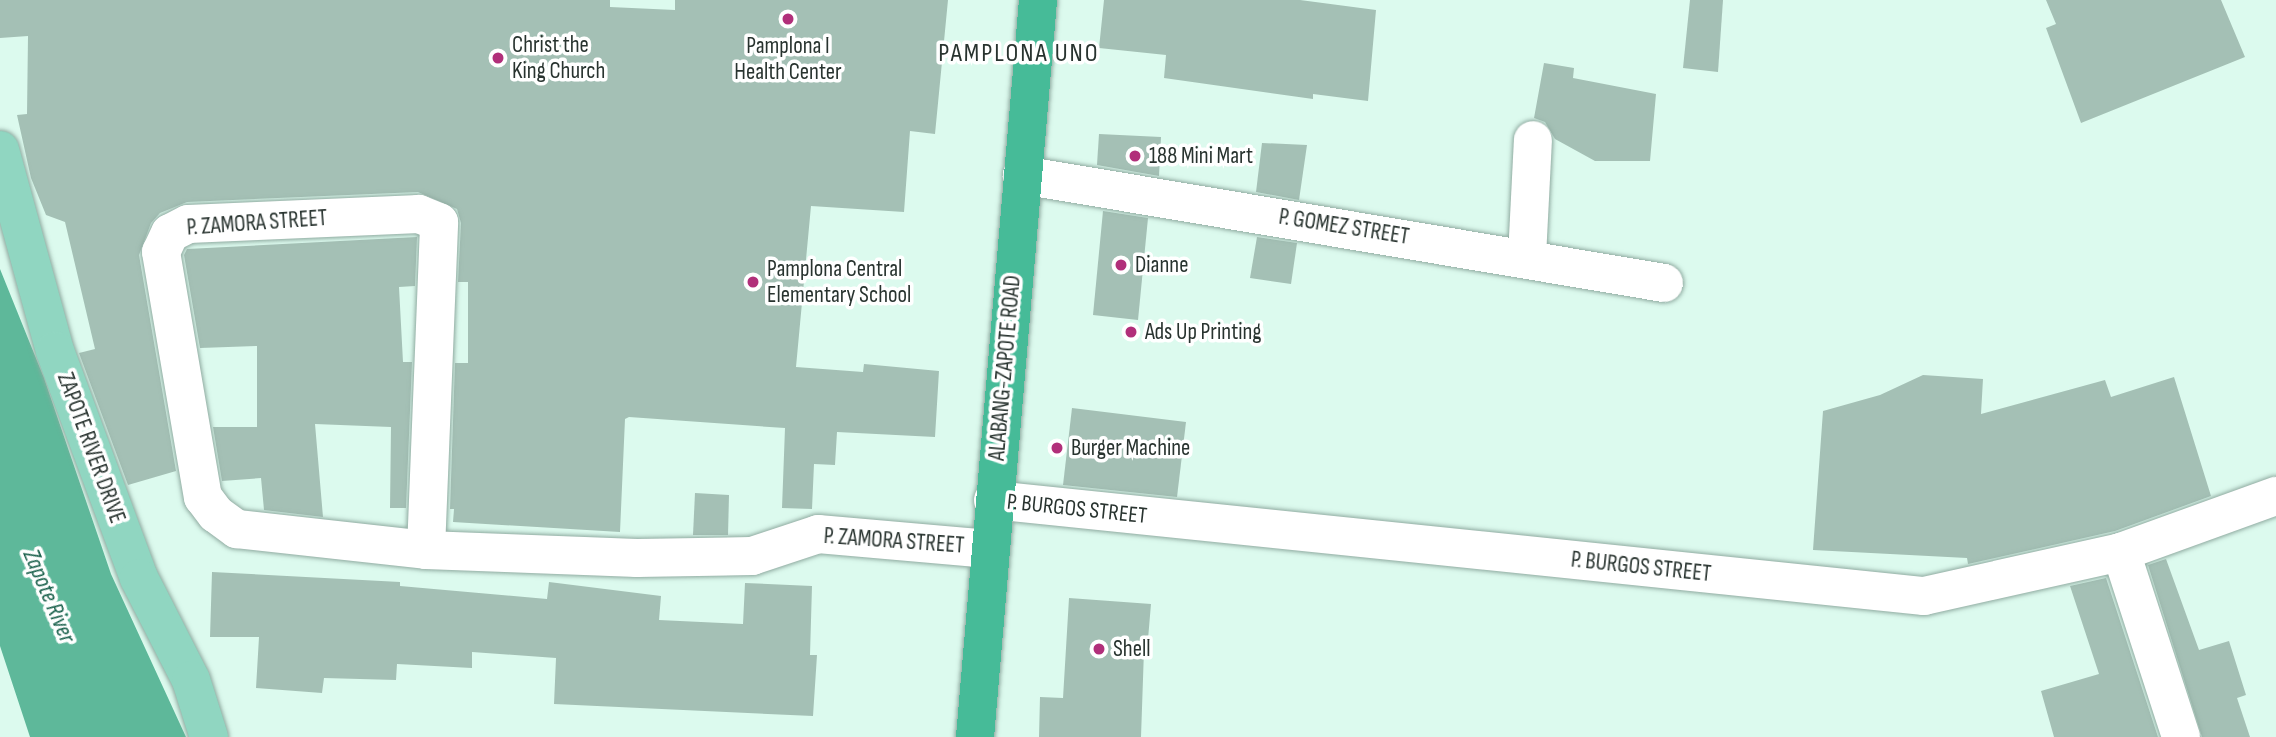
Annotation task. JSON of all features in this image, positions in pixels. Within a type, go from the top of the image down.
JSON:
[{"type":"highway","name":"ALABANG-ZAPOTE ROAD","points":[[975,737],[993,500],[1038,0]]},
{"type":"main road","name":"ZAPOTE RIVER DRIVE","points":[[0,150],[55,351],[139,578],[191,680],[209,737]]},
{"type":"street","points":[[1527,257],[1533,140]]},
{"type":"street","name":"P. GOMEZ STREET","points":[[1022,175],[1527,257],[1664,283]]},
{"type":"street","name":"P. ZAMORA STREET","points":[[426,550],[439,222],[430,216],[406,215],[188,224],[170,233],[161,252],[203,497],[225,522],[250,532],[426,550],[738,558],[796,539],[829,534],[989,549]]},
{"type":"street","name":"P. BURGOS STREET","points":[[993,500],[1924,596],[2121,552],[2276,496]]},
{"type":"street","points":[[2121,552],[2181,737]]},
{"type":"water","name":"Zapote River","points":[[0,269],[44,378],[111,574],[186,737],[30,737],[0,646]]},
{"type":"building","points":[[0,0],[610,0],[610,7],[675,10],[675,0],[948,0],[935,134],[910,131],[904,212],[811,206],[796,367],[863,372],[864,364],[939,371],[935,437],[837,432],[835,465],[814,464],[812,509],[782,508],[785,428],[629,417],[625,419],[620,532],[453,522],[454,509],[450,509],[455,363],[468,363],[468,282],[458,282],[461,223],[457,209],[418,192],[187,202],[160,213],[151,223],[139,255],[176,471],[128,485],[79,353],[95,349],[65,222],[46,215],[31,178],[17,115],[27,114],[28,36],[0,38]]},
{"type":"building","points":[[1104,0],[1300,0],[1376,10],[1368,101],[1313,94],[1313,99],[1164,78],[1166,55],[1099,48]]},
{"type":"building","points":[[1690,0],[1723,0],[1718,72],[1683,68]]},
{"type":"building","points":[[2046,0],[2221,0],[2245,57],[2081,123],[2046,28],[2056,24]]},
{"type":"building","points":[[1544,63],[1574,68],[1573,78],[1656,94],[1650,161],[1595,161],[1555,139],[1545,122],[1534,118]]},
{"type":"building","points":[[1099,134],[1161,137],[1159,176],[1097,165]]},
{"type":"building","points":[[1262,143],[1307,145],[1299,200],[1256,192]]},
{"type":"building","name":"Dianne","points":[[1103,211],[1148,218],[1138,320],[1093,315]]},
{"type":"building","points":[[417,237],[415,286],[399,287],[403,362],[412,362],[406,508],[390,508],[391,427],[315,424],[323,517],[264,510],[261,478],[222,481],[213,427],[257,427],[257,346],[200,348],[184,255],[187,249]]},
{"type":"building","points":[[1257,237],[1297,243],[1291,284],[1250,278]]},
{"type":"building","points":[[1923,375],[1983,379],[1981,414],[2105,380],[2111,397],[2174,377],[2211,496],[2115,531],[1968,564],[1967,558],[1813,550],[1823,411],[1880,395]]},
{"type":"building","points":[[1072,408],[1186,422],[1177,497],[1063,485]]},
{"type":"building","points":[[695,493],[729,495],[728,535],[693,535]]},
{"type":"building","points":[[2166,559],[2199,650],[2229,641],[2246,695],[2237,698],[2250,737],[2202,737],[2148,565]]},
{"type":"building","points":[[212,572],[400,582],[400,586],[547,599],[549,582],[661,596],[659,620],[743,624],[745,583],[812,586],[810,655],[817,655],[813,716],[554,704],[556,658],[472,652],[472,668],[397,664],[396,680],[324,678],[322,693],[256,688],[259,637],[210,637]]},
{"type":"building","points":[[2106,578],[2158,737],[2054,737],[2041,691],[2099,674],[2070,586]]},
{"type":"building","points":[[1069,598],[1151,604],[1147,651],[1144,650],[1141,737],[1039,737],[1040,697],[1063,698]]},
{"type":"place","name":"Pamplona I Health Center","points":[[788,19]]},
{"type":"place","name":"Christ the King Church","points":[[498,58]]},
{"type":"place","name":"188 Mini Mart","points":[[1135,156]]},
{"type":"place","name":"Dianne","points":[[1121,265]]},
{"type":"place","name":"Pamplona Central Elementary School","points":[[753,282]]},
{"type":"place","name":"Ads Up Printing","points":[[1131,332]]},
{"type":"place","name":"Burger Machine","points":[[1057,448]]},
{"type":"place","name":"Shell","points":[[1099,649]]},
{"type":"district","name":"PAMPLONA UNO","points":[[1019,54]]}]
